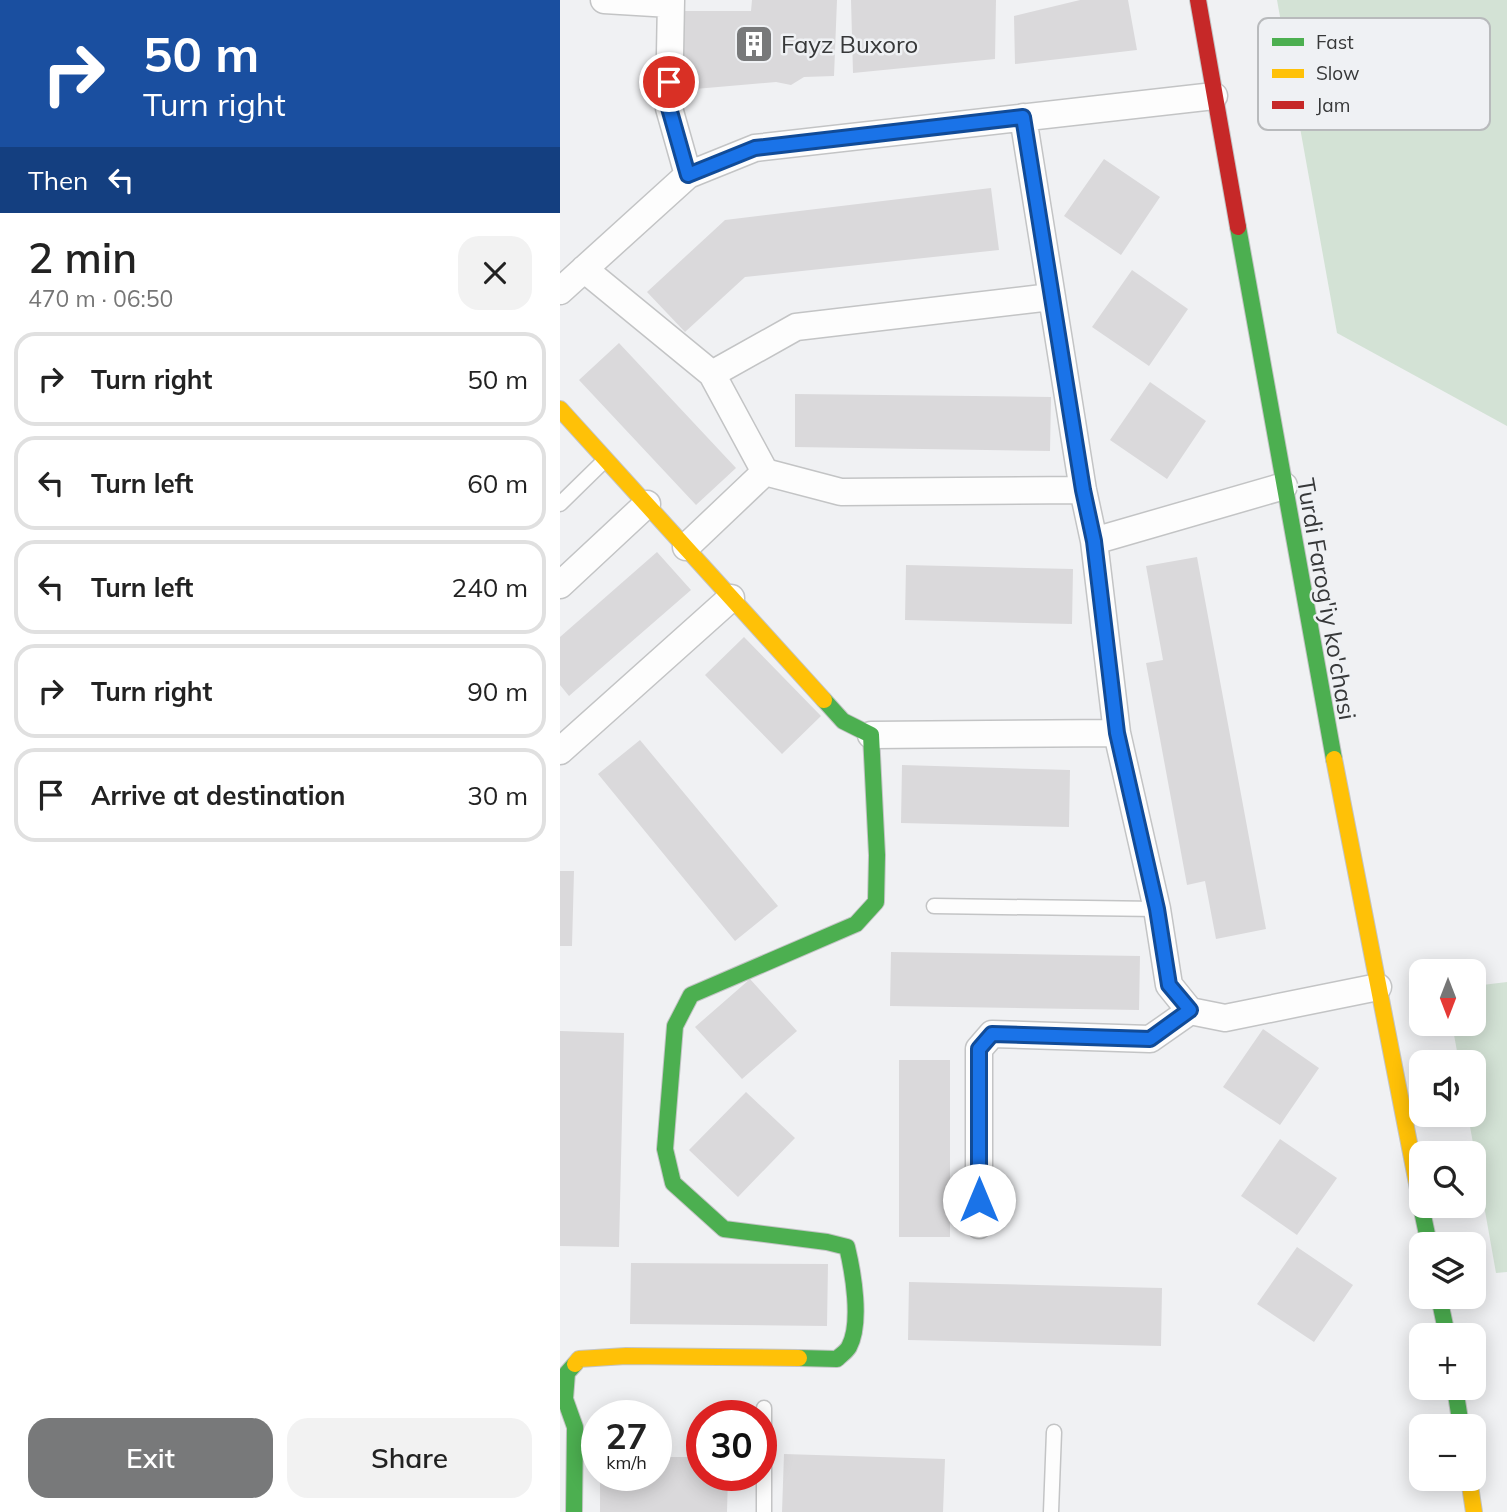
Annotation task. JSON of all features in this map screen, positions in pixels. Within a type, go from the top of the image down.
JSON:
[{"type":"street","points":[[604,0],[671,2],[669,108],[688,175]]},
{"type":"street","name":"Turdi Farog'iy ko'chasi","points":[[1198,0],[1324,710],[1409,1144]]},
{"type":"street","points":[[560,291],[688,175],[755,148],[1214,96]]},
{"type":"street","points":[[1023,117],[1083,490],[1094,541],[1117,733],[1157,909],[1169,985],[1190,1010],[1225,1018],[1378,987]]},
{"type":"street","points":[[584,269],[712,374],[765,472],[841,492],[1083,490]]},
{"type":"street","points":[[712,374],[796,327],[1051,297]]},
{"type":"street","points":[[560,409],[843,721],[872,735],[1117,733]]},
{"type":"street","points":[[686,547],[765,472]]},
{"type":"street","points":[[1094,541],[1284,486]]},
{"type":"street","points":[[560,585],[647,505]]},
{"type":"street","points":[[560,751],[731,598]]},
{"type":"street","points":[[574,1512],[575,1427],[565,1399],[566,1373],[579,1359],[626,1356],[836,1359],[848,1349],[855,1326],[851,1260],[847,1247],[724,1229],[673,1183],[665,1149],[675,1026],[691,995],[856,924],[876,902],[877,855],[872,735]]},
{"type":"street","points":[[979,1225],[979,1049],[992,1034],[1150,1039],[1190,1010]]},
{"type":"street","points":[[1471,1491],[1474,1512]]},
{"type":"lane","points":[[560,504],[606,459]]},
{"type":"lane","points":[[934,906],[1157,909]]},
{"type":"lane","points":[[1051,1512],[1054,1432]]},
{"type":"lane","points":[[764,1491],[764,1512]]},
{"type":"green space","points":[[1277,0],[1507,0],[1507,426],[1337,333],[1300,130],[1490,130],[1490,18],[1280,18]]},
{"type":"green space","points":[[1507,982],[1507,1272],[1496,1273],[1486,1217],[1486,1141],[1473,1141],[1470,1127],[1486,1127],[1486,1050],[1457,1050],[1454,1036],[1486,1036],[1486,985]]},
{"type":"building","name":"Fayz Buxoro","points":[[752,0],[837,0],[834,76],[804,77],[791,85],[776,82],[672,91],[674,11],[751,11]]},
{"type":"building","points":[[851,0],[996,0],[995,59],[853,73]]},
{"type":"building","points":[[1080,0],[1128,0],[1137,50],[1015,64],[1014,16]]},
{"type":"building","points":[[1104,159],[1160,197],[1121,255],[1064,216]]},
{"type":"building","points":[[991,188],[999,250],[745,277],[685,332],[647,292],[725,220]]},
{"type":"building","points":[[1132,270],[1188,309],[1149,366],[1092,327]]},
{"type":"building","points":[[619,343],[736,468],[696,505],[579,380]]},
{"type":"building","points":[[1150,382],[1206,421],[1167,479],[1110,440]]},
{"type":"building","points":[[795,394],[1051,397],[1050,451],[795,447]]},
{"type":"building","points":[[657,552],[691,590],[569,696],[560,685],[560,637]]},
{"type":"building","points":[[1197,557],[1266,929],[1216,939],[1205,881],[1187,885],[1146,663],[1163,660],[1146,566]]},
{"type":"building","points":[[906,565],[1073,569],[1072,624],[905,620]]},
{"type":"building","points":[[744,637],[821,716],[782,754],[705,675]]},
{"type":"building","points":[[640,740],[778,906],[735,941],[598,774]]},
{"type":"building","points":[[902,765],[1070,770],[1069,827],[901,823]]},
{"type":"building","points":[[560,871],[574,871],[572,946],[560,946]]},
{"type":"building","points":[[891,952],[1140,956],[1139,1010],[890,1006]]},
{"type":"building","points":[[750,979],[797,1031],[742,1079],[695,1027]]},
{"type":"building","points":[[1263,1029],[1319,1068],[1280,1125],[1223,1087]]},
{"type":"building","points":[[560,1031],[624,1033],[619,1247],[560,1246]]},
{"type":"building","points":[[899,1060],[950,1060],[950,1237],[899,1237]]},
{"type":"building","points":[[746,1092],[795,1138],[738,1197],[689,1150]]},
{"type":"building","points":[[1280,1139],[1337,1178],[1297,1235],[1241,1196]]},
{"type":"building","points":[[1297,1247],[1353,1285],[1314,1342],[1257,1304]]},
{"type":"building","points":[[631,1263],[828,1264],[827,1326],[630,1324]]},
{"type":"building","points":[[909,1282],[1162,1288],[1161,1346],[908,1340]]},
{"type":"building","points":[[784,1454],[945,1459],[943,1512],[782,1512]]},
{"type":"building","points":[[672,1457],[686,1457],[686,1491],[728,1491],[727,1512],[600,1512],[600,1491],[672,1491]]},
{"type":"traffic: fast","points":[[1238,227],[1334,759]]},
{"type":"traffic: fast","points":[[799,1358],[837,1359],[849,1347],[856,1311],[847,1247],[724,1229],[673,1183],[665,1149],[675,1026],[691,995],[856,924],[876,902],[877,855],[871,735],[843,721],[824,700]]},
{"type":"traffic: fast","points":[[1424,1218],[1426,1232]]},
{"type":"traffic: fast","points":[[1442,1309],[1444,1323]]},
{"type":"traffic: fast","points":[[574,1512],[575,1427],[565,1399],[567,1373],[575,1364]]},
{"type":"traffic: fast","points":[[1457,1400],[1459,1414]]},
{"type":"traffic: slow","points":[[560,409],[824,700]]},
{"type":"traffic: slow","points":[[1334,759],[1409,1143]]},
{"type":"traffic: slow","points":[[575,1364],[579,1359],[626,1356],[799,1358]]},
{"type":"traffic: slow","points":[[1471,1491],[1474,1512]]},
{"type":"traffic: jam","points":[[1198,0],[1238,227]]},
{"type":"place","name":"Fayz Buxoro","points":[[754,44]]},
{"type":"route","points":[[669,82],[669,108],[688,175],[755,148],[1023,117],[1083,490],[1094,541],[1117,733],[1157,909],[1169,985],[1190,1010],[1150,1039],[992,1034],[979,1049],[979,1200]]}]
